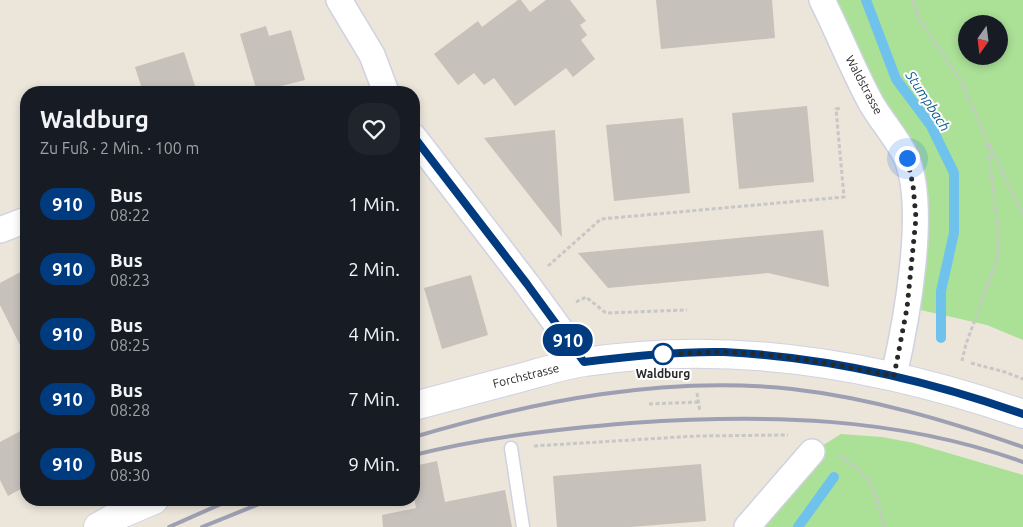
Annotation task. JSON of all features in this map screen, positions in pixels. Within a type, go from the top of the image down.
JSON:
[{"type":"main road","name":"Forchstrasse","points":[[420,404],[584,362],[648,355],[722,352],[802,360],[894,376],[1023,414]]},
{"type":"main road","points":[[98,527],[140,506]]},
{"type":"street","points":[[339,0],[372,55],[384,86]]},
{"type":"street","name":"Waldstrasse","points":[[822,0],[872,104],[907,158],[913,185],[916,218],[911,269],[907,308],[894,376]]},
{"type":"street","points":[[420,145],[527,284],[584,362]]},
{"type":"street","points":[[0,230],[20,222]]},
{"type":"street","points":[[747,527],[812,452]]},
{"type":"lane","points":[[511,448],[523,527]]},
{"type":"path","points":[[912,0],[918,17],[962,83],[1023,215]]},
{"type":"path","points":[[527,284],[601,219],[844,197],[836,108],[872,104]]},
{"type":"path","points":[[987,140],[998,227],[998,257],[966,344],[962,361],[1005,372],[1023,379]]},
{"type":"path","points":[[576,302],[586,297],[606,313],[687,310]]},
{"type":"path","points":[[697,393],[700,412]]},
{"type":"path","points":[[649,404],[698,402]]},
{"type":"path","points":[[511,448],[696,436],[792,435],[812,452],[837,454],[862,473],[878,500],[884,527]]},
{"type":"green space","points":[[822,0],[1023,0],[1023,340],[987,325],[907,307],[913,185]]},
{"type":"green space","points":[[841,434],[882,437],[914,443],[1023,475],[1023,527],[747,527],[812,452]]},
{"type":"building","points":[[518,0],[521,0],[530,12],[546,0],[570,0],[586,21],[580,25],[587,35],[581,40],[595,59],[573,77],[566,68],[515,106],[494,78],[484,85],[474,73],[458,85],[434,54],[478,21],[482,27]]},
{"type":"building","points":[[656,0],[772,0],[775,38],[661,49]]},
{"type":"building","points":[[266,26],[269,36],[291,30],[305,80],[281,86],[255,86],[240,34]]},
{"type":"building","points":[[184,52],[195,86],[141,86],[135,67]]},
{"type":"building","points":[[807,106],[814,182],[739,189],[732,113]]},
{"type":"building","points":[[683,118],[690,193],[614,201],[606,125]]},
{"type":"building","points":[[555,130],[562,237],[484,138]]},
{"type":"building","points":[[823,230],[829,287],[768,273],[608,288],[578,253]]},
{"type":"building","points":[[20,272],[20,345],[0,305],[0,283]]},
{"type":"building","points":[[471,275],[488,335],[442,349],[424,288]]},
{"type":"building","points":[[20,431],[20,489],[8,496],[0,480],[0,442]]},
{"type":"building","points":[[437,461],[445,502],[505,490],[512,527],[383,527],[382,515],[420,506],[420,465]]},
{"type":"building","points":[[701,464],[706,521],[630,527],[557,527],[553,476]]},
{"type":"waterway","name":"Stumpbach","points":[[866,0],[896,79],[931,126],[954,173],[954,233],[941,291],[941,338]]},
{"type":"waterway","name":"Stumpbach","points":[[798,527],[834,477]]},
{"type":"railway","points":[[420,435],[506,412],[601,394],[696,386],[744,386],[792,389],[880,404],[966,428],[1023,447]]},
{"type":"railway","points":[[420,454],[522,434],[576,428],[681,420],[780,419],[878,427],[927,435],[1023,462]]},
{"type":"railway","points":[[169,527],[216,506]]},
{"type":"railway","points":[[202,527],[254,506]]},
{"type":"bus line","name":"910","points":[[420,145],[527,284],[584,362],[632,356],[722,352],[775,356],[838,365],[894,376],[931,385],[1023,414]]},
{"type":"place","name":"Waldburg","points":[[663,354]]},
{"type":"route","points":[[663,354],[722,352],[775,356],[838,365],[894,376],[907,308],[916,218],[913,185],[907,158]]}]
